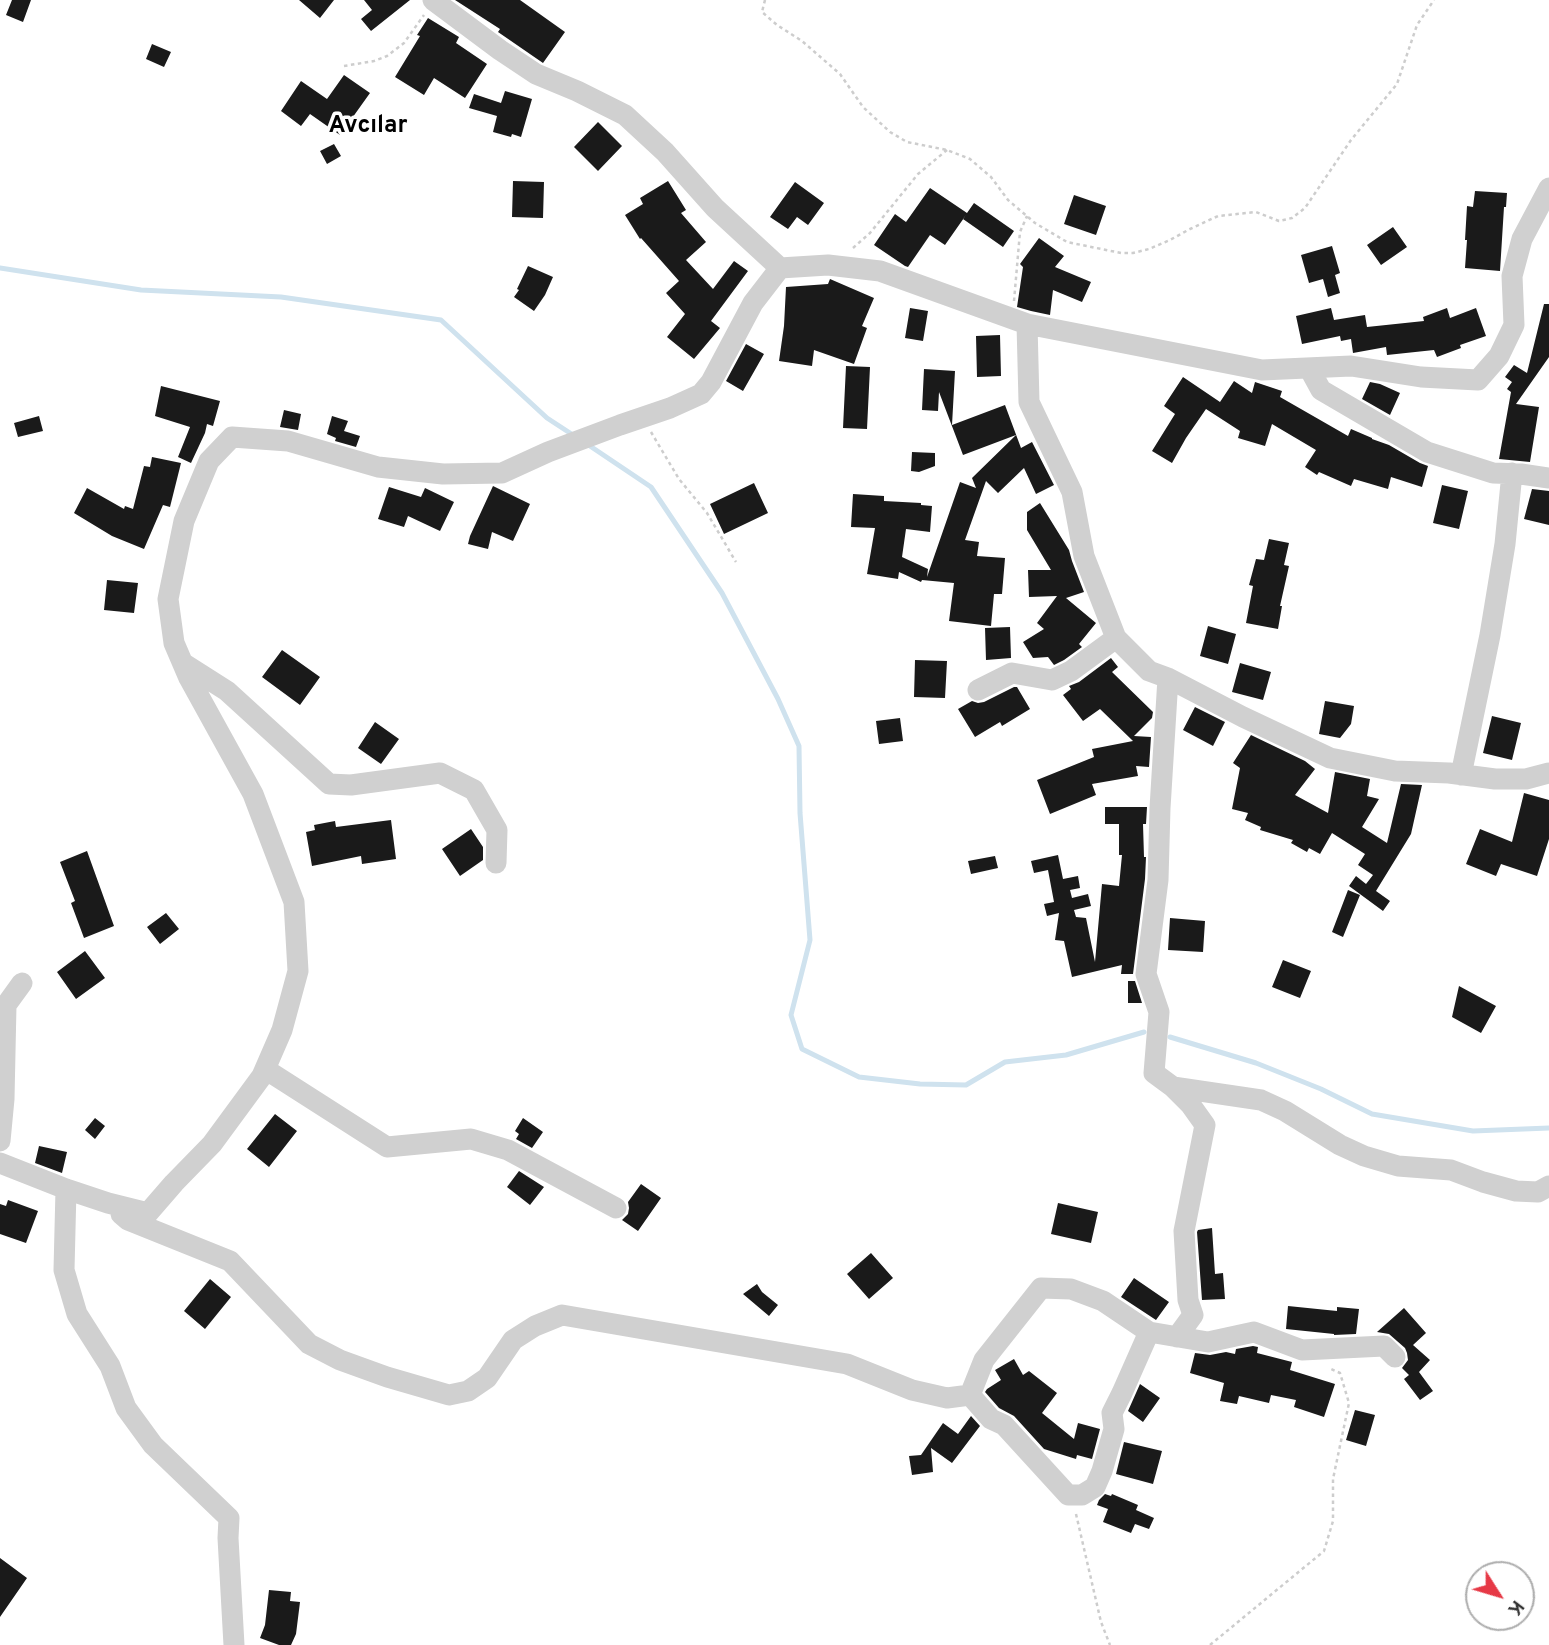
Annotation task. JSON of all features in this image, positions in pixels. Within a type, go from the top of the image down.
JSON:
[{"type":"street","points":[[430,4],[536,74],[625,115],[665,152],[715,208],[780,268],[828,265],[880,271],[1019,321],[1262,370],[1351,366],[1421,377],[1478,380],[1499,356],[1514,325],[1512,276],[1522,239],[1549,188]]},
{"type":"street","points":[[0,1163],[66,1189],[148,1213],[212,1144],[262,1076],[282,1030],[298,971],[295,902],[253,794],[189,678],[174,643],[168,599],[184,521],[209,461],[232,437],[288,441],[377,467],[443,474],[502,473],[548,452],[670,408],[701,394],[712,382],[753,303],[780,268]]},
{"type":"street","points":[[1019,321],[1029,402],[1072,492],[1084,556],[1116,638],[1149,671],[1330,758],[1395,771],[1495,779],[1526,779],[1549,773]]},
{"type":"street","points":[[1310,368],[1321,390],[1427,452],[1493,473],[1549,478]]},
{"type":"street","points":[[1461,775],[1490,635],[1503,557],[1512,473]]},
{"type":"street","points":[[978,690],[1012,673],[1052,680],[1072,671],[1116,638]]},
{"type":"street","points":[[183,663],[227,691],[329,784],[351,785],[440,773],[474,790],[497,830],[496,863]]},
{"type":"street","points":[[1168,678],[1158,880],[1146,974],[1159,1012],[1154,1073],[1190,1104],[1205,1125],[1184,1231],[1188,1300],[1193,1315],[1177,1337]]},
{"type":"street","points":[[0,1141],[4,1099],[6,1005],[22,983]]},
{"type":"street","points":[[265,1069],[387,1147],[471,1139],[508,1150],[617,1208]]},
{"type":"street","points":[[1173,1087],[1261,1100],[1364,1156],[1398,1166],[1451,1170],[1516,1191],[1538,1192],[1549,1186]]},
{"type":"street","points":[[66,1189],[64,1270],[77,1314],[110,1366],[126,1408],[153,1445],[229,1518],[234,1645]]},
{"type":"street","points":[[108,1203],[128,1220],[229,1261],[309,1344],[340,1360],[449,1395],[468,1391],[487,1378],[513,1340],[535,1326],[562,1315],[846,1364],[912,1390],[947,1398],[970,1395]]},
{"type":"street","points":[[970,1395],[984,1360],[1041,1288],[1071,1289],[1103,1301],[1149,1332],[1208,1342],[1254,1332],[1302,1350],[1384,1346],[1395,1357]]},
{"type":"street","points":[[970,1395],[991,1419],[1003,1425],[1068,1495],[1082,1495],[1095,1487],[1102,1471],[1114,1429],[1112,1413],[1149,1332]]},
{"type":"path","points":[[765,0],[762,12],[802,41],[840,74],[863,107],[890,132],[907,142],[947,150],[970,159],[991,177],[1008,200],[1035,223],[1067,242],[1121,253],[1149,249],[1218,216],[1256,212],[1279,221],[1292,218],[1304,208],[1350,140],[1397,84],[1417,25],[1434,0]]},
{"type":"path","points":[[344,66],[387,56],[404,43],[430,4]]},
{"type":"path","points":[[837,266],[849,251],[870,233],[918,174],[947,150]]},
{"type":"path","points":[[1019,321],[1017,282],[1020,232],[1027,216]]},
{"type":"path","points":[[642,417],[679,479],[708,513],[736,562]]},
{"type":"path","points":[[1210,1645],[1324,1551],[1333,1521],[1333,1479],[1349,1403],[1340,1373],[1330,1368]]},
{"type":"path","points":[[1068,1495],[1076,1514],[1101,1622],[1110,1645]]},
{"type":"building","points":[[12,0],[31,0],[23,22],[6,15]]},
{"type":"building","points":[[299,0],[334,0],[320,18]]},
{"type":"building","points":[[364,0],[410,0],[371,31],[361,19],[372,10]]},
{"type":"building","points":[[455,0],[520,0],[565,32],[543,63],[498,32],[500,29]]},
{"type":"building","points":[[428,18],[459,37],[456,43],[487,64],[465,98],[434,78],[424,95],[395,77]]},
{"type":"building","points":[[152,44],[171,52],[164,67],[146,59]]},
{"type":"building","points":[[344,75],[370,93],[340,135],[310,114],[301,126],[281,111],[301,81],[327,99]]},
{"type":"building","points":[[505,91],[532,99],[521,137],[493,132],[497,116],[469,108],[474,94],[501,103]]},
{"type":"building","points":[[598,122],[622,146],[598,171],[574,147]]},
{"type":"building","points":[[334,144],[341,156],[327,164],[320,151]]},
{"type":"building","points":[[513,181],[544,182],[543,218],[512,217]]},
{"type":"building","points":[[668,181],[686,210],[681,213],[706,242],[686,260],[713,289],[734,261],[748,271],[711,321],[720,328],[694,359],[667,337],[685,314],[666,293],[679,281],[640,239],[625,215],[643,204],[640,198]]},
{"type":"building","points":[[795,182],[824,203],[808,225],[797,217],[788,229],[770,217]]},
{"type":"building","points":[[930,188],[967,213],[974,203],[1014,231],[1003,247],[963,219],[945,245],[930,235],[908,267],[905,266],[874,245],[895,214],[906,222]]},
{"type":"building","points":[[1475,191],[1507,193],[1500,271],[1465,268],[1467,206],[1473,207]]},
{"type":"building","points":[[1074,195],[1106,206],[1096,235],[1064,224]]},
{"type":"building","points":[[1393,227],[1407,247],[1381,265],[1367,245]]},
{"type":"building","points":[[1039,238],[1064,256],[1055,267],[1091,282],[1082,302],[1053,290],[1050,315],[1017,307],[1023,267],[1020,264]]},
{"type":"building","points":[[1332,246],[1340,273],[1335,275],[1340,293],[1328,297],[1323,279],[1309,283],[1301,255]]},
{"type":"building","points":[[528,266],[553,277],[534,311],[514,297]]},
{"type":"building","points":[[830,279],[874,298],[862,326],[867,328],[854,364],[814,350],[812,366],[779,361],[786,287],[828,284]]},
{"type":"building","points":[[1544,304],[1549,304],[1549,357],[1516,404],[1539,407],[1530,462],[1499,459],[1511,392],[1507,389],[1512,382],[1505,377],[1514,365],[1527,373]]},
{"type":"building","points":[[910,308],[928,311],[923,341],[905,338]]},
{"type":"building","points":[[1331,308],[1334,320],[1365,315],[1367,327],[1424,321],[1423,317],[1447,308],[1450,318],[1476,308],[1486,336],[1437,357],[1434,350],[1387,355],[1386,347],[1353,353],[1351,339],[1341,341],[1340,336],[1302,344],[1296,316]]},
{"type":"building","points":[[1000,335],[1001,376],[977,377],[976,336]]},
{"type":"building","points":[[746,344],[764,354],[743,391],[726,381]]},
{"type":"building","points":[[846,366],[870,367],[867,429],[843,428]]},
{"type":"building","points":[[924,369],[955,371],[952,425],[1005,405],[1021,448],[1032,442],[1054,485],[1036,494],[1024,468],[998,493],[986,481],[965,540],[979,542],[977,556],[1005,558],[1002,594],[994,594],[991,626],[949,621],[954,583],[921,582],[899,572],[898,579],[867,574],[875,528],[851,527],[853,494],[884,496],[884,501],[932,506],[930,532],[906,529],[902,557],[928,569],[927,577],[960,482],[976,488],[972,478],[1016,435],[963,455],[939,392],[938,411],[922,410]]},
{"type":"building","points":[[1183,377],[1220,402],[1234,381],[1252,393],[1255,382],[1282,391],[1280,397],[1348,436],[1351,429],[1428,466],[1422,487],[1391,477],[1388,489],[1354,479],[1351,486],[1319,472],[1317,475],[1305,467],[1316,450],[1272,424],[1265,446],[1238,438],[1240,431],[1206,409],[1172,463],[1152,451],[1175,414],[1164,406]]},
{"type":"building","points":[[1370,382],[1400,393],[1390,415],[1362,399]]},
{"type":"building","points":[[161,386],[220,401],[213,426],[207,424],[191,463],[178,457],[190,427],[155,416]]},
{"type":"building","points":[[284,410],[301,414],[298,430],[280,427]]},
{"type":"building","points":[[39,416],[43,431],[18,437],[14,423]]},
{"type":"building","points":[[332,416],[348,421],[344,431],[360,436],[356,447],[335,441],[336,438],[327,434]]},
{"type":"building","points":[[912,452],[935,453],[935,466],[919,472],[911,471]]},
{"type":"building","points":[[152,457],[181,463],[170,507],[163,505],[144,549],[112,536],[74,513],[87,488],[124,509],[125,506],[133,509],[144,466],[150,467]]},
{"type":"building","points":[[754,483],[768,513],[724,534],[710,504]]},
{"type":"building","points":[[1442,485],[1468,491],[1459,529],[1433,523]]},
{"type":"building","points":[[493,486],[530,504],[513,541],[492,532],[488,549],[468,544]]},
{"type":"building","points":[[389,487],[421,497],[425,488],[454,502],[440,531],[408,516],[404,527],[378,519]]},
{"type":"building","points":[[1532,489],[1549,491],[1549,525],[1524,519]]},
{"type":"building","points":[[1040,503],[1069,550],[1084,592],[1066,598],[1096,623],[1079,644],[1082,647],[1054,665],[1048,657],[1033,658],[1023,642],[1044,629],[1037,623],[1057,596],[1029,597],[1028,570],[1051,570],[1027,530],[1027,512]]},
{"type":"building","points":[[1269,539],[1289,543],[1284,565],[1289,566],[1278,629],[1246,623],[1253,586],[1249,585],[1256,559],[1264,560]]},
{"type":"building","points":[[107,580],[138,583],[134,613],[104,610]]},
{"type":"building","points":[[1208,626],[1236,634],[1228,664],[1200,656]]},
{"type":"building","points":[[1010,627],[1011,658],[986,660],[985,628]]},
{"type":"building","points":[[282,650],[320,677],[300,705],[262,677]]},
{"type":"building","points":[[1111,658],[1118,667],[1112,672],[1153,712],[1152,718],[1134,736],[1151,737],[1149,767],[1136,766],[1138,776],[1092,784],[1096,795],[1050,814],[1037,780],[1094,757],[1092,749],[1133,741],[1100,709],[1083,721],[1063,695],[1071,689],[1069,686],[1079,682]]},
{"type":"building","points":[[915,660],[947,661],[945,698],[914,697]]},
{"type":"building","points":[[1240,663],[1271,672],[1263,700],[1232,692]]},
{"type":"building","points":[[1017,687],[1030,709],[1002,726],[1000,722],[975,737],[958,709],[972,701],[984,702]]},
{"type":"building","points":[[1325,701],[1354,706],[1351,724],[1340,738],[1319,734]]},
{"type":"building","points":[[1195,707],[1225,722],[1213,746],[1183,730]]},
{"type":"building","points":[[1492,716],[1521,723],[1512,760],[1483,753]]},
{"type":"building","points":[[900,718],[903,741],[879,744],[876,721]]},
{"type":"building","points":[[375,722],[399,739],[381,764],[358,748]]},
{"type":"building","points":[[1251,735],[1305,761],[1315,769],[1295,795],[1328,813],[1335,772],[1370,779],[1367,796],[1379,799],[1362,827],[1387,843],[1401,784],[1422,785],[1411,834],[1376,891],[1390,901],[1383,911],[1349,886],[1356,876],[1366,884],[1373,875],[1358,865],[1365,854],[1332,833],[1320,854],[1309,848],[1307,852],[1291,843],[1293,840],[1260,830],[1261,827],[1245,820],[1248,813],[1232,809],[1240,768],[1233,763]]},
{"type":"building","points":[[1524,793],[1549,800],[1549,839],[1537,876],[1501,864],[1496,876],[1466,864],[1480,829],[1512,842]]},
{"type":"building","points":[[1105,807],[1147,807],[1146,824],[1143,824],[1145,879],[1133,974],[1121,974],[1122,965],[1072,977],[1064,941],[1055,940],[1059,913],[1047,916],[1044,904],[1054,902],[1048,870],[1034,873],[1031,861],[1058,855],[1063,879],[1078,876],[1080,888],[1070,890],[1072,898],[1088,894],[1091,906],[1074,910],[1076,917],[1086,918],[1095,962],[1102,884],[1119,886],[1122,855],[1119,855],[1119,824],[1105,824]]},
{"type":"building","points":[[391,820],[396,859],[362,864],[361,856],[312,866],[306,832],[315,830],[314,825],[335,821],[336,827]]},
{"type":"building","points":[[471,829],[483,847],[483,860],[460,876],[442,849]]},
{"type":"building","points":[[87,851],[114,926],[84,938],[71,903],[75,901],[60,862]]},
{"type":"building","points":[[995,856],[998,868],[971,874],[968,861]]},
{"type":"building","points":[[1348,890],[1360,895],[1343,937],[1332,932]]},
{"type":"building","points":[[166,913],[179,929],[160,944],[147,927]]},
{"type":"building","points":[[1170,918],[1205,921],[1203,952],[1168,950]]},
{"type":"building","points":[[85,951],[105,978],[76,999],[57,972]]},
{"type":"building","points":[[1283,960],[1311,971],[1300,998],[1272,987]]},
{"type":"building","points":[[1128,981],[1135,981],[1142,1003],[1128,1003]]},
{"type":"building","points":[[1459,986],[1496,1006],[1481,1033],[1452,1017]]},
{"type":"building","points":[[275,1114],[297,1131],[269,1167],[247,1149]]},
{"type":"building","points":[[95,1118],[105,1126],[95,1139],[85,1130]]},
{"type":"building","points":[[523,1118],[543,1132],[532,1148],[516,1139],[519,1134],[515,1131]]},
{"type":"building","points":[[39,1146],[67,1152],[62,1173],[35,1163]]},
{"type":"building","points":[[519,1171],[544,1187],[530,1205],[507,1187]]},
{"type":"building","points":[[641,1184],[661,1198],[638,1231],[622,1220],[628,1214],[628,1202]]},
{"type":"building","points":[[8,1200],[38,1211],[26,1243],[0,1234],[0,1204],[6,1206]]},
{"type":"building","points":[[1058,1203],[1098,1212],[1091,1243],[1051,1234]]},
{"type":"building","points":[[1212,1228],[1215,1274],[1223,1273],[1225,1299],[1202,1300],[1197,1232]]},
{"type":"building","points":[[871,1253],[893,1278],[869,1299],[847,1274]]},
{"type":"building","points":[[1134,1278],[1169,1302],[1156,1320],[1121,1297]]},
{"type":"building","points":[[210,1279],[231,1297],[205,1329],[184,1311]]},
{"type":"building","points":[[757,1284],[762,1292],[778,1305],[769,1316],[743,1294]]},
{"type":"building","points":[[1288,1306],[1337,1311],[1337,1307],[1359,1309],[1356,1334],[1334,1335],[1286,1329]]},
{"type":"building","points":[[1404,1308],[1426,1333],[1413,1345],[1430,1360],[1419,1372],[1433,1391],[1420,1400],[1404,1379],[1409,1375],[1402,1368],[1408,1360],[1405,1348],[1389,1334],[1377,1332]]},
{"type":"building","points":[[1258,1347],[1257,1353],[1292,1362],[1290,1370],[1335,1384],[1324,1417],[1294,1407],[1296,1400],[1271,1395],[1269,1403],[1239,1396],[1237,1404],[1220,1401],[1224,1383],[1190,1373],[1195,1353],[1235,1354],[1236,1349]]},
{"type":"building","points":[[1014,1359],[1023,1375],[1029,1371],[1057,1393],[1042,1413],[1074,1439],[1078,1423],[1100,1429],[1092,1459],[1077,1455],[1076,1459],[1044,1449],[1014,1416],[999,1408],[985,1392],[1001,1380],[995,1370]]},
{"type":"building","points":[[1140,1384],[1160,1398],[1143,1422],[1128,1411]]},
{"type":"building","points":[[1355,1410],[1375,1415],[1366,1446],[1346,1440]]},
{"type":"building","points":[[971,1416],[980,1426],[952,1463],[931,1448],[933,1472],[912,1475],[909,1456],[921,1455],[943,1423],[958,1434]]},
{"type":"building","points":[[1124,1442],[1162,1451],[1153,1484],[1116,1474]]},
{"type":"building","points":[[1105,1494],[1112,1494],[1138,1505],[1136,1510],[1154,1518],[1149,1529],[1135,1524],[1131,1533],[1103,1522],[1108,1509],[1097,1505]]},
{"type":"building","points":[[0,1558],[27,1578],[0,1617]]},
{"type":"building","points":[[269,1590],[291,1592],[290,1601],[300,1602],[296,1634],[291,1645],[279,1645],[260,1638],[265,1625]]},
{"type":"waterway","points":[[0,268],[141,290],[281,297],[441,320],[547,418],[573,435]]},
{"type":"waterway","points":[[587,444],[651,487],[722,593],[778,699],[799,746],[800,813],[810,940],[791,1015],[802,1049],[859,1077],[920,1084],[966,1085],[1005,1062],[1066,1055],[1144,1032]]},
{"type":"waterway","points":[[1170,1037],[1256,1063],[1321,1089],[1372,1114],[1473,1131],[1549,1128]]},
{"type":"district","name":"Avcılar","points":[[368,127]]}]
